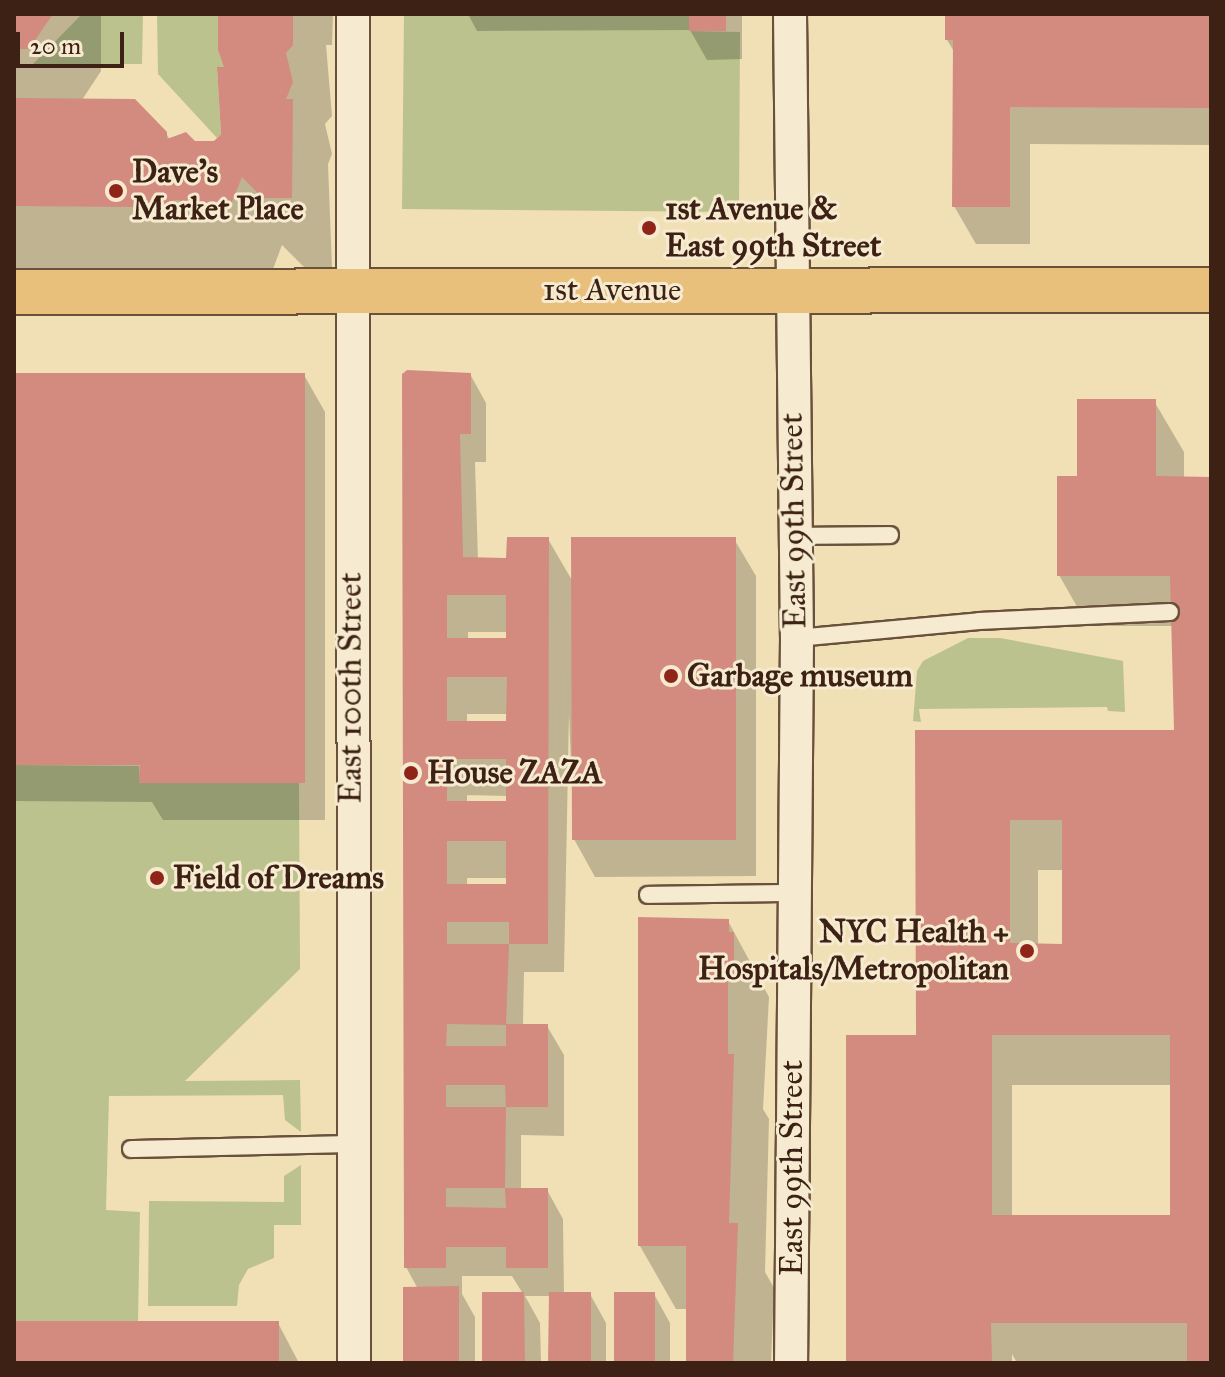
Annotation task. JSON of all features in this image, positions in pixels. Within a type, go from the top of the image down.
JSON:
[{"type":"main road","name":"1st Avenue","points":[[14,292],[350,289],[1211,290]]},
{"type":"street","name":"East 100th Street","points":[[353,14],[350,289],[354,1363]]},
{"type":"street","name":"East 99th Street","points":[[790,14],[797,638],[791,1363]]},
{"type":"lane","points":[[795,536],[890,535]]},
{"type":"lane","points":[[797,638],[979,621],[1170,612]]},
{"type":"lane","points":[[648,895],[795,893]]},
{"type":"lane","points":[[131,1149],[353,1144]]},
{"type":"green space","points":[[82,14],[143,14],[142,64],[33,64]]},
{"type":"green space","points":[[157,14],[218,14],[218,50],[224,59],[224,67],[217,67],[221,134],[217,138],[158,74]]},
{"type":"green space","points":[[404,14],[689,14],[689,31],[740,32],[739,212],[402,209]]},
{"type":"green space","points":[[968,638],[1000,638],[1123,661],[1125,712],[1108,711],[1107,707],[919,709],[921,722],[913,721],[917,671],[923,661]]},
{"type":"green space","name":"Field of Dreams","points":[[14,765],[139,766],[140,783],[299,783],[300,969],[185,1081],[300,1080],[301,1132],[285,1120],[283,1095],[109,1096],[106,1210],[140,1212],[138,1321],[14,1321]]},
{"type":"green space","points":[[301,1165],[301,1225],[274,1225],[274,1258],[248,1269],[239,1285],[237,1306],[148,1306],[149,1201],[284,1202],[284,1176]]},
{"type":"building","points":[[14,14],[53,14],[29,49],[14,49]]},
{"type":"building","points":[[218,14],[293,14],[293,45],[286,53],[293,82],[286,99],[293,99],[292,198],[263,198],[242,177],[230,207],[186,207],[179,200],[170,201],[169,207],[137,201],[137,207],[14,206],[14,98],[135,99],[167,132],[167,139],[186,132],[195,141],[214,141],[221,134],[217,67],[224,67],[218,50]]},
{"type":"building","points":[[689,14],[726,14],[726,31],[689,31]]},
{"type":"building","points":[[945,14],[1211,14],[1211,108],[1010,107],[1010,207],[952,207],[953,40],[945,40]]},
{"type":"building","points":[[407,370],[471,373],[471,434],[460,434],[463,557],[506,558],[507,537],[549,537],[548,944],[509,944],[506,1024],[548,1024],[548,1107],[506,1107],[505,1188],[548,1188],[548,1268],[506,1268],[506,1247],[446,1247],[446,1268],[404,1268],[402,374]],"holes":[[[447,595],[506,595],[506,638],[447,638]],[[447,677],[507,677],[506,721],[447,721]],[[447,759],[506,759],[506,801],[447,801]],[[447,841],[506,841],[506,884],[447,884]],[[447,922],[509,922],[509,944],[447,944]],[[447,1024],[506,1025],[506,1046],[446,1046]],[[446,1085],[505,1085],[506,1107],[446,1107]],[[446,1188],[505,1188],[506,1208],[446,1207]]]},
{"type":"building","points":[[14,373],[305,373],[305,783],[139,783],[140,765],[14,765]]},
{"type":"building","points":[[1077,399],[1156,399],[1156,476],[1211,477],[1211,1363],[1187,1363],[1187,1323],[991,1323],[992,1363],[846,1363],[846,1035],[916,1035],[915,730],[1174,730],[1170,576],[1057,576],[1057,476],[1077,476]],"holes":[[[1010,820],[1062,820],[1062,944],[1010,943]],[[992,1035],[1170,1035],[1170,1215],[992,1215]]]},
{"type":"building","points":[[571,537],[736,537],[736,840],[572,840]]},
{"type":"building","points":[[638,917],[729,919],[729,932],[734,932],[734,982],[728,982],[728,1054],[734,1054],[729,1223],[738,1223],[733,1363],[686,1363],[686,1246],[638,1246]]},
{"type":"building","points":[[459,1286],[459,1363],[403,1363],[403,1287]]},
{"type":"building","points":[[482,1292],[524,1292],[525,1363],[482,1363]]},
{"type":"building","points":[[549,1292],[591,1292],[591,1363],[548,1363]]},
{"type":"building","points":[[614,1292],[655,1292],[655,1363],[614,1363]]},
{"type":"building","points":[[14,1321],[279,1321],[279,1363],[14,1363]]},
{"type":"place","name":"Dave's Market Place","points":[[116,191]]},
{"type":"place","name":"1st Avenue & East 99th Street","points":[[649,228]]},
{"type":"place","name":"Garbage museum","points":[[671,676]]},
{"type":"place","name":"House ZAZA","points":[[411,773]]},
{"type":"place","name":"Field of Dreams","points":[[157,878]]},
{"type":"place","name":"NYC Health + Hospitals/Metropolitan","points":[[1027,951]]}]
